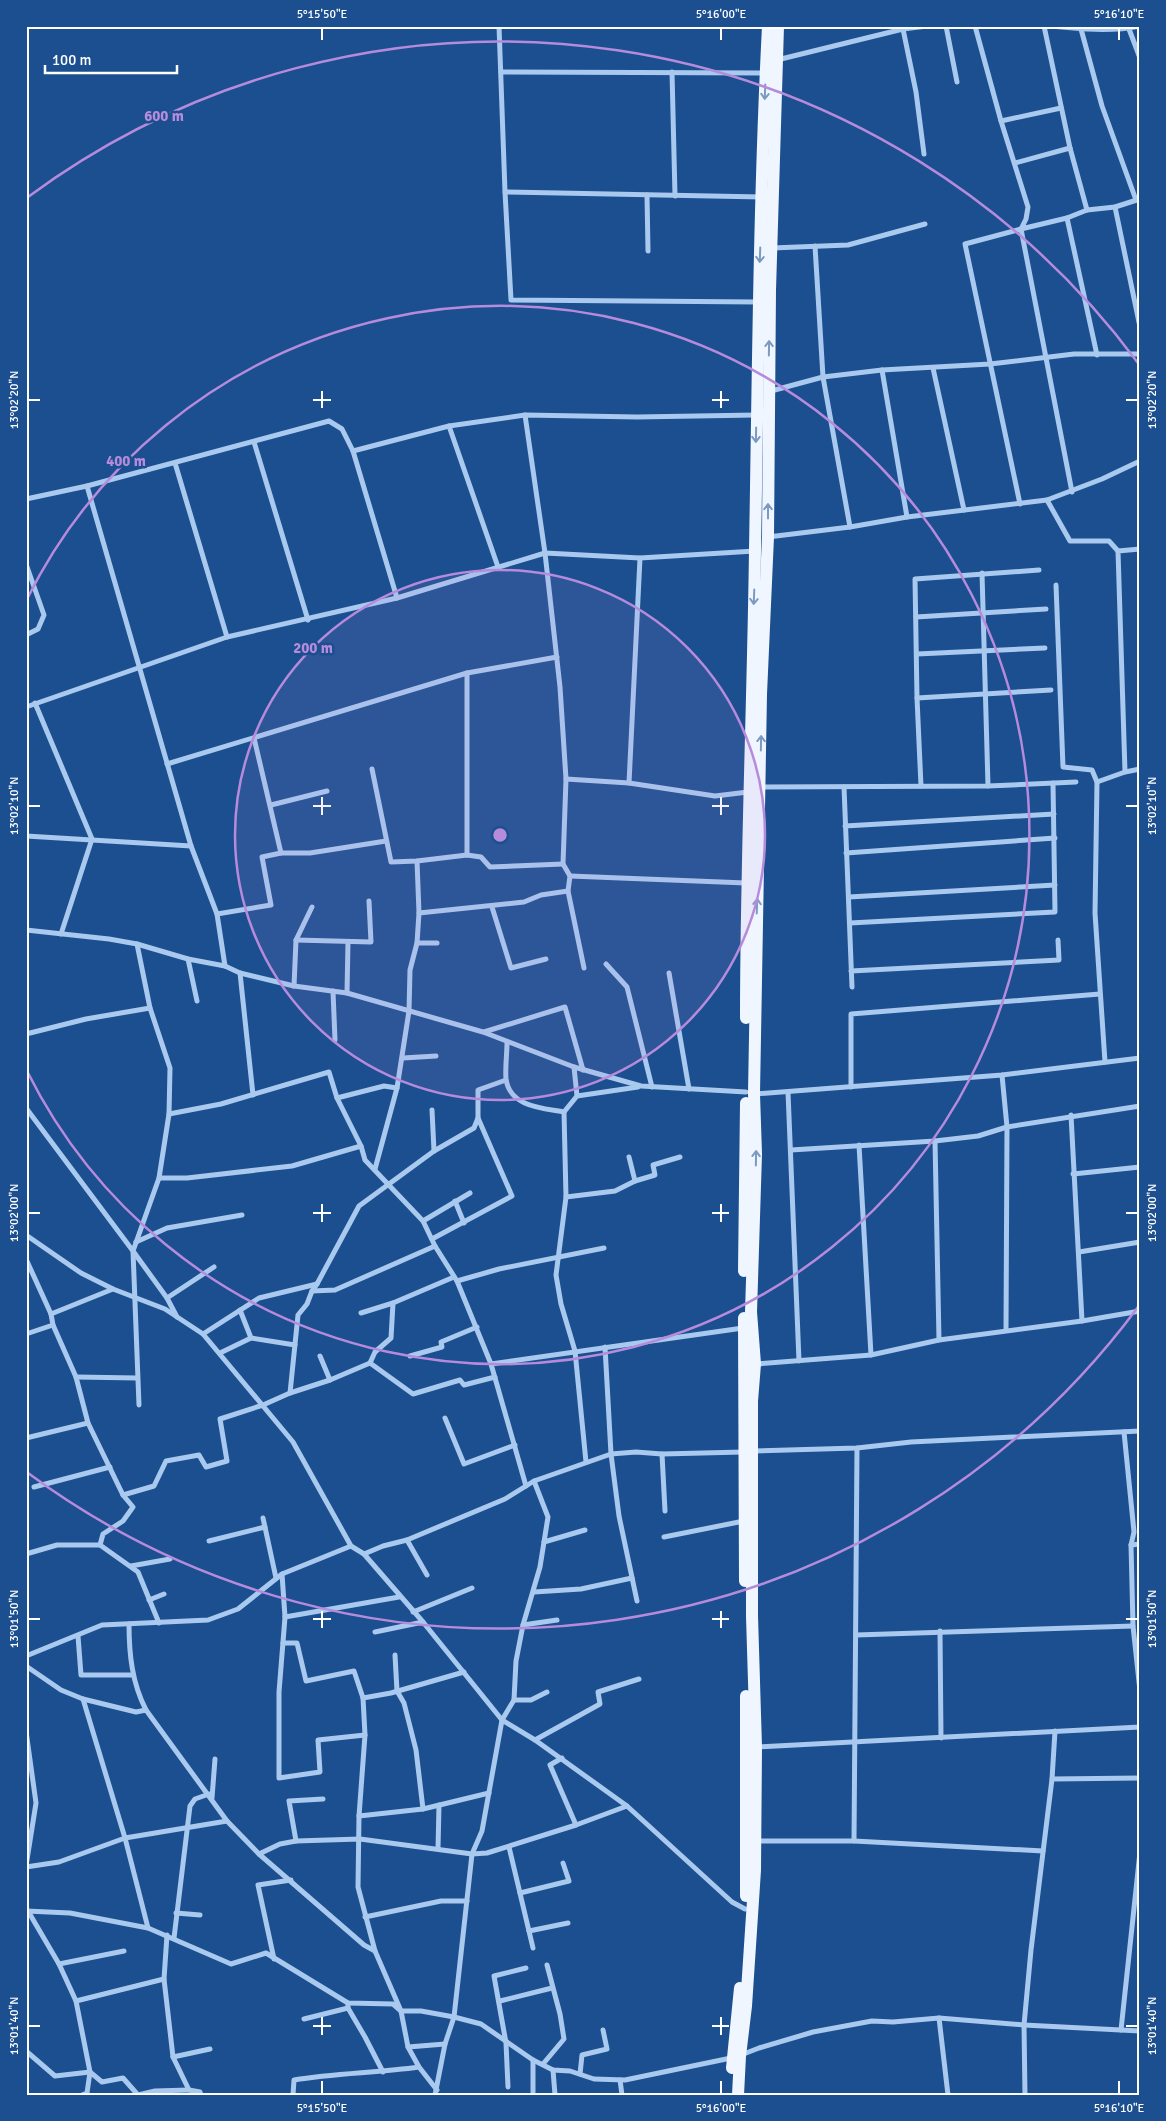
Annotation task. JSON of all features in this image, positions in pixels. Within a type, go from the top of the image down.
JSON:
[{"type":"main road","points":[[732,2095],[745,1910],[751,1747],[752,1616],[744,1328],[750,1093],[758,302],[768,26]]},
{"type":"main road","points":[[754,790],[768,537],[771,248],[778,26]]},
{"type":"main road","points":[[738,2095],[736,2057],[747,1996],[756,1841],[744,1521],[755,1364],[751,1312],[756,1154],[750,1093],[746,883],[753,858]]},
{"type":"street","points":[[499,26],[511,300],[758,302]]},
{"type":"street","points":[[777,60],[903,29],[927,26]]},
{"type":"street","points":[[946,26],[957,82]]},
{"type":"street","points":[[975,26],[1001,121],[1028,207],[1026,219],[1021,229],[1072,492]]},
{"type":"street","points":[[1044,26],[1070,148],[1087,210]]},
{"type":"street","points":[[1051,26],[1081,29],[1108,27],[1129,29],[1140,26]]},
{"type":"street","points":[[903,29],[916,92],[924,154]]},
{"type":"street","points":[[1020,504],[965,244],[1067,218],[1087,210],[1115,207],[1138,199],[1102,106],[1081,29]]},
{"type":"street","points":[[1129,29],[1140,58]]},
{"type":"street","points":[[501,72],[766,73]]},
{"type":"street","points":[[672,72],[675,196]]},
{"type":"street","points":[[1001,121],[1061,108]]},
{"type":"street","points":[[1015,162],[1070,148]]},
{"type":"street","points":[[505,192],[762,196]]},
{"type":"street","points":[[647,195],[648,251]]},
{"type":"street","points":[[1115,207],[1140,327]]},
{"type":"street","points":[[1067,218],[1097,355]]},
{"type":"street","points":[[771,248],[848,244],[925,224]]},
{"type":"street","points":[[815,246],[823,377],[850,527]]},
{"type":"street","points":[[769,392],[823,377],[882,370],[990,364],[1074,354],[1140,354]]},
{"type":"street","points":[[933,368],[964,510]]},
{"type":"street","points":[[882,370],[908,517]]},
{"type":"street","points":[[353,452],[449,426],[525,416],[756,415]]},
{"type":"street","points":[[525,416],[545,553],[557,657],[566,779],[563,864],[570,876],[568,891],[584,968]]},
{"type":"street","points":[[26,499],[87,486],[329,422],[342,429],[353,452],[397,598]]},
{"type":"street","points":[[449,426],[498,567]]},
{"type":"street","points":[[254,442],[308,620]]},
{"type":"street","points":[[768,537],[1046,500],[1072,492],[1140,461]]},
{"type":"street","points":[[175,463],[227,637]]},
{"type":"street","points":[[87,486],[167,764],[192,846],[217,914],[226,966]]},
{"type":"street","points":[[1046,500],[1070,541],[1109,541],[1118,551],[1125,772]]},
{"type":"street","points":[[1118,551],[1140,549]]},
{"type":"street","points":[[26,707],[227,637],[308,620],[397,598],[545,553],[640,558],[755,551]]},
{"type":"street","points":[[629,783],[640,558]]},
{"type":"street","points":[[26,564],[44,615],[38,629],[26,635]]},
{"type":"street","points":[[921,786],[915,579],[1039,570]]},
{"type":"street","points":[[982,573],[988,786]]},
{"type":"street","points":[[1056,585],[1058,690],[1063,767],[1092,770],[1097,782],[1095,913],[1105,1062]]},
{"type":"street","points":[[916,617],[1046,609]]},
{"type":"street","points":[[917,654],[1044,648]]},
{"type":"street","points":[[167,764],[467,673],[557,657]]},
{"type":"street","points":[[467,673],[467,855]]},
{"type":"street","points":[[917,698],[1051,690]]},
{"type":"street","points":[[35,703],[92,838],[61,934]]},
{"type":"street","points":[[254,738],[281,853]]},
{"type":"street","points":[[372,769],[391,862],[467,855],[481,857],[490,867],[563,864]]},
{"type":"street","points":[[1097,782],[1140,769]]},
{"type":"street","points":[[566,779],[629,783],[715,796],[754,790],[988,786],[1076,782]]},
{"type":"street","points":[[850,923],[1056,912],[1053,783]]},
{"type":"street","points":[[844,788],[852,987]]},
{"type":"street","points":[[271,805],[327,791]]},
{"type":"street","points":[[845,826],[1054,814]]},
{"type":"street","points":[[26,836],[92,838],[192,846]]},
{"type":"street","points":[[846,854],[1055,838]]},
{"type":"street","points":[[217,914],[271,905],[262,857],[281,853],[310,853],[386,841]]},
{"type":"street","points":[[375,1170],[397,1088],[410,1011],[410,970],[417,944],[419,913],[417,861]]},
{"type":"street","points":[[570,876],[746,883]]},
{"type":"street","points":[[849,897],[1055,885]]},
{"type":"street","points":[[419,913],[492,907],[524,902],[542,895],[568,891]]},
{"type":"street","points":[[296,940],[371,942],[369,901]]},
{"type":"street","points":[[294,986],[296,940],[312,907]]},
{"type":"street","points":[[492,907],[511,968],[546,959]]},
{"type":"street","points":[[26,930],[109,938],[138,944],[188,959],[226,966],[240,974],[294,986],[347,993],[483,1032],[507,1043],[574,1067],[641,1086],[750,1093],[788,1092],[1002,1075],[1140,1058]]},
{"type":"street","points":[[851,971],[1059,960],[1058,940]]},
{"type":"street","points":[[347,993],[348,942]]},
{"type":"street","points":[[417,944],[437,943]]},
{"type":"street","points":[[138,944],[150,1008],[170,1068],[169,1114],[159,1178],[133,1251],[139,1405]]},
{"type":"street","points":[[188,959],[197,1002]]},
{"type":"street","points":[[606,964],[627,987],[652,1087]]},
{"type":"street","points":[[240,974],[253,1095]]},
{"type":"street","points":[[669,974],[689,1089]]},
{"type":"street","points":[[333,991],[335,1040]]},
{"type":"street","points":[[851,1087],[851,1014],[1100,994]]},
{"type":"street","points":[[483,1032],[565,1007],[583,1070]]},
{"type":"street","points":[[26,1034],[86,1019],[150,1008]]},
{"type":"street","points":[[507,1043],[506,1080],[519,1101],[528,1105],[564,1112]]},
{"type":"street","points":[[403,1058],[436,1056]]},
{"type":"street","points":[[574,1067],[577,1096]]},
{"type":"street","points":[[169,1114],[253,1095],[329,1072],[336,1098],[365,1160],[423,1221],[435,1246],[456,1279],[491,1364],[526,1486]]},
{"type":"street","points":[[1002,1075],[1007,1127],[1006,1330]]},
{"type":"street","points":[[290,1393],[298,1316],[307,1304],[312,1291],[359,1206],[434,1151],[474,1128],[478,1118],[478,1090],[506,1080]]},
{"type":"street","points":[[336,1098],[384,1086],[397,1088]]},
{"type":"street","points":[[586,1462],[575,1351],[561,1304],[556,1275],[566,1197],[564,1112],[577,1096],[641,1086]]},
{"type":"street","points":[[788,1092],[799,1361]]},
{"type":"street","points":[[791,1150],[935,1141],[978,1136],[1007,1127],[1140,1106]]},
{"type":"street","points":[[26,1108],[168,1298],[179,1320]]},
{"type":"street","points":[[432,1110],[434,1151]]},
{"type":"street","points":[[1071,1116],[1082,1321]]},
{"type":"street","points":[[432,1239],[512,1196],[478,1118]]},
{"type":"street","points":[[935,1141],[939,1340]]},
{"type":"street","points":[[859,1145],[872,1354]]},
{"type":"street","points":[[159,1178],[187,1178],[292,1166],[360,1146]]},
{"type":"street","points":[[629,1157],[635,1181]]},
{"type":"street","points":[[566,1197],[615,1191],[635,1181],[655,1175],[653,1165],[680,1157]]},
{"type":"street","points":[[1073,1174],[1140,1166]]},
{"type":"street","points":[[423,1221],[470,1193]]},
{"type":"street","points":[[455,1201],[464,1223]]},
{"type":"street","points":[[135,1242],[167,1228],[242,1215]]},
{"type":"street","points":[[26,1235],[81,1273],[113,1289],[165,1310],[203,1334],[293,1442],[351,1546],[364,1554],[399,1597],[423,1622],[502,1720],[562,1758],[627,1806],[732,1902],[745,1910]]},
{"type":"street","points":[[1079,1252],[1140,1242]]},
{"type":"street","points":[[312,1291],[334,1290],[435,1246]]},
{"type":"street","points":[[361,1312],[393,1303],[456,1279],[558,1256],[604,1248]]},
{"type":"street","points":[[26,1259],[51,1314],[53,1325],[76,1377],[88,1424],[123,1496],[134,1507],[123,1520],[103,1534],[100,1545]]},
{"type":"street","points":[[168,1298],[214,1267]]},
{"type":"street","points":[[203,1334],[259,1298],[317,1284]]},
{"type":"street","points":[[51,1314],[113,1289]]},
{"type":"street","points":[[123,1496],[154,1486],[166,1461],[199,1455],[206,1467],[227,1461],[220,1419],[330,1380],[370,1363],[375,1352],[390,1338],[393,1303]]},
{"type":"street","points":[[240,1310],[251,1338]]},
{"type":"street","points":[[755,1364],[872,1354],[939,1340],[1082,1321],[1140,1311]]},
{"type":"street","points":[[26,1334],[53,1325]]},
{"type":"street","points":[[410,1356],[442,1347],[441,1342],[477,1327]]},
{"type":"street","points":[[491,1364],[744,1328]]},
{"type":"street","points":[[220,1354],[251,1338],[295,1345]]},
{"type":"street","points":[[605,1347],[611,1454],[619,1516],[637,1601]]},
{"type":"street","points":[[320,1356],[330,1380]]},
{"type":"street","points":[[370,1363],[413,1394],[460,1380],[464,1384],[495,1377]]},
{"type":"street","points":[[76,1377],[138,1378]]},
{"type":"street","points":[[445,1418],[464,1464],[515,1444]]},
{"type":"street","points":[[26,1438],[88,1424]]},
{"type":"street","points":[[364,1554],[383,1546],[408,1540],[505,1499],[534,1481],[611,1454],[857,1448],[912,1442],[1140,1431]]},
{"type":"street","points":[[1124,1432],[1134,1532],[1131,1545],[1133,1626],[1140,1691]]},
{"type":"street","points":[[854,1841],[857,1448]]},
{"type":"street","points":[[662,1454],[665,1511]]},
{"type":"street","points":[[34,1487],[110,1467]]},
{"type":"street","points":[[437,2093],[445,2044],[454,2017],[472,1854],[482,1831],[502,1720],[514,1700],[516,1661],[523,1625],[534,1592],[548,1517],[534,1481]]},
{"type":"street","points":[[263,1518],[276,1578]]},
{"type":"street","points":[[664,1537],[744,1521]]},
{"type":"street","points":[[209,1541],[265,1527]]},
{"type":"street","points":[[544,1542],[585,1530]]},
{"type":"street","points":[[408,1540],[427,1575]]},
{"type":"street","points":[[26,1554],[57,1544],[100,1545],[138,1572],[159,1623]]},
{"type":"street","points":[[1131,1545],[1140,1544]]},
{"type":"street","points":[[26,1656],[102,1626],[208,1620],[238,1609],[282,1574],[351,1546]]},
{"type":"street","points":[[131,1566],[170,1559]]},
{"type":"street","points":[[282,1574],[285,1617],[279,1692],[279,1778],[320,1772],[318,1740],[364,1735]]},
{"type":"street","points":[[534,1592],[580,1589],[632,1578]]},
{"type":"street","points":[[413,1612],[472,1588]]},
{"type":"street","points":[[149,1600],[164,1594]]},
{"type":"street","points":[[285,1617],[399,1597]]},
{"type":"street","points":[[523,1625],[557,1620]]},
{"type":"street","points":[[375,1632],[423,1622]]},
{"type":"street","points":[[129,1624],[129,1649],[133,1660],[133,1675],[146,1710],[228,1821],[259,1854],[291,1880],[364,1946],[375,1951]]},
{"type":"street","points":[[856,1635],[1133,1626]]},
{"type":"street","points":[[940,1631],[941,1738]]},
{"type":"street","points":[[78,1636],[81,1675],[133,1675]]},
{"type":"street","points":[[283,1643],[297,1643],[306,1681],[354,1672],[363,1698],[364,1735],[359,1816],[358,1887],[375,1951],[401,2011],[408,2047],[437,2093]]},
{"type":"street","points":[[395,1655],[397,1691],[404,1703],[416,1750],[423,1809]]},
{"type":"street","points":[[26,1666],[61,1690],[83,1699],[136,1712],[146,1710]]},
{"type":"street","points":[[363,1698],[397,1691],[464,1672]]},
{"type":"street","points":[[535,1740],[600,1704],[598,1692],[639,1679]]},
{"type":"street","points":[[514,1700],[531,1700],[547,1692]]},
{"type":"street","points":[[83,1699],[125,1838],[148,1928]]},
{"type":"street","points":[[751,1747],[1140,1727]]},
{"type":"street","points":[[26,1731],[36,1803],[29,1829],[26,1867],[59,1862],[125,1838],[187,1826],[228,1821]]},
{"type":"street","points":[[1025,2095],[1024,2025],[1052,1779],[1055,1731]]},
{"type":"street","points":[[562,1758],[550,1765],[576,1825]]},
{"type":"street","points":[[210,1796],[215,1759]]},
{"type":"street","points":[[1052,1779],[1140,1778]]},
{"type":"street","points":[[359,1816],[423,1809],[489,1793]]},
{"type":"street","points":[[174,1938],[190,1806],[195,1799],[210,1796]]},
{"type":"street","points":[[296,1841],[289,1801],[323,1799]]},
{"type":"street","points":[[438,1850],[440,1805]]},
{"type":"street","points":[[259,1854],[280,1844],[296,1841],[360,1839],[472,1854],[487,1853],[576,1825],[627,1806]]},
{"type":"street","points":[[756,1841],[854,1841],[1043,1851]]},
{"type":"street","points":[[510,1846],[533,1948]]},
{"type":"street","points":[[1121,2030],[1140,1852]]},
{"type":"street","points":[[520,1893],[569,1881],[563,1863]]},
{"type":"street","points":[[274,1959],[258,1885],[291,1880]]},
{"type":"street","points":[[365,1917],[441,1901],[467,1901]]},
{"type":"street","points":[[27,1911],[70,1913],[148,1928],[231,1964],[266,1953],[348,2006],[383,2072]]},
{"type":"street","points":[[27,1911],[59,1964],[76,2001],[90,2072],[87,2093],[82,2095]]},
{"type":"street","points":[[176,1913],[200,1915]]},
{"type":"street","points":[[529,1931],[568,1923]]},
{"type":"street","points":[[167,1935],[164,1979],[173,2057],[189,2090]]},
{"type":"street","points":[[59,1964],[124,1951]]},
{"type":"street","points":[[543,2064],[564,2039],[560,2014],[546,1965]]},
{"type":"street","points":[[508,2087],[506,2043],[494,1976],[526,1968]]},
{"type":"street","points":[[76,2001],[164,1979]]},
{"type":"street","points":[[500,2001],[552,1988]]},
{"type":"street","points":[[304,2018],[348,2006],[393,2004],[401,2011],[454,2017],[482,2024],[506,2043],[553,2070],[580,2074],[594,2079],[620,2080],[736,2057],[813,2032],[872,2021],[893,2022],[939,2018],[1140,2031]]},
{"type":"street","points":[[939,2018],[948,2095]]},
{"type":"street","points":[[580,2074],[582,2055],[607,2049],[603,2030]]},
{"type":"street","points":[[408,2047],[445,2044]]},
{"type":"street","points":[[173,2057],[210,2049]]},
{"type":"street","points":[[26,2051],[55,2076],[90,2072],[102,2082],[122,2078],[138,2095],[155,2091],[189,2090],[200,2092],[201,2095]]},
{"type":"street","points":[[533,2060],[533,2092]]},
{"type":"street","points":[[293,2095],[294,2080],[308,2076],[383,2072],[419,2067]]},
{"type":"street","points":[[553,2070],[555,2095]]},
{"type":"street","points":[[620,2080],[622,2095]]}]
